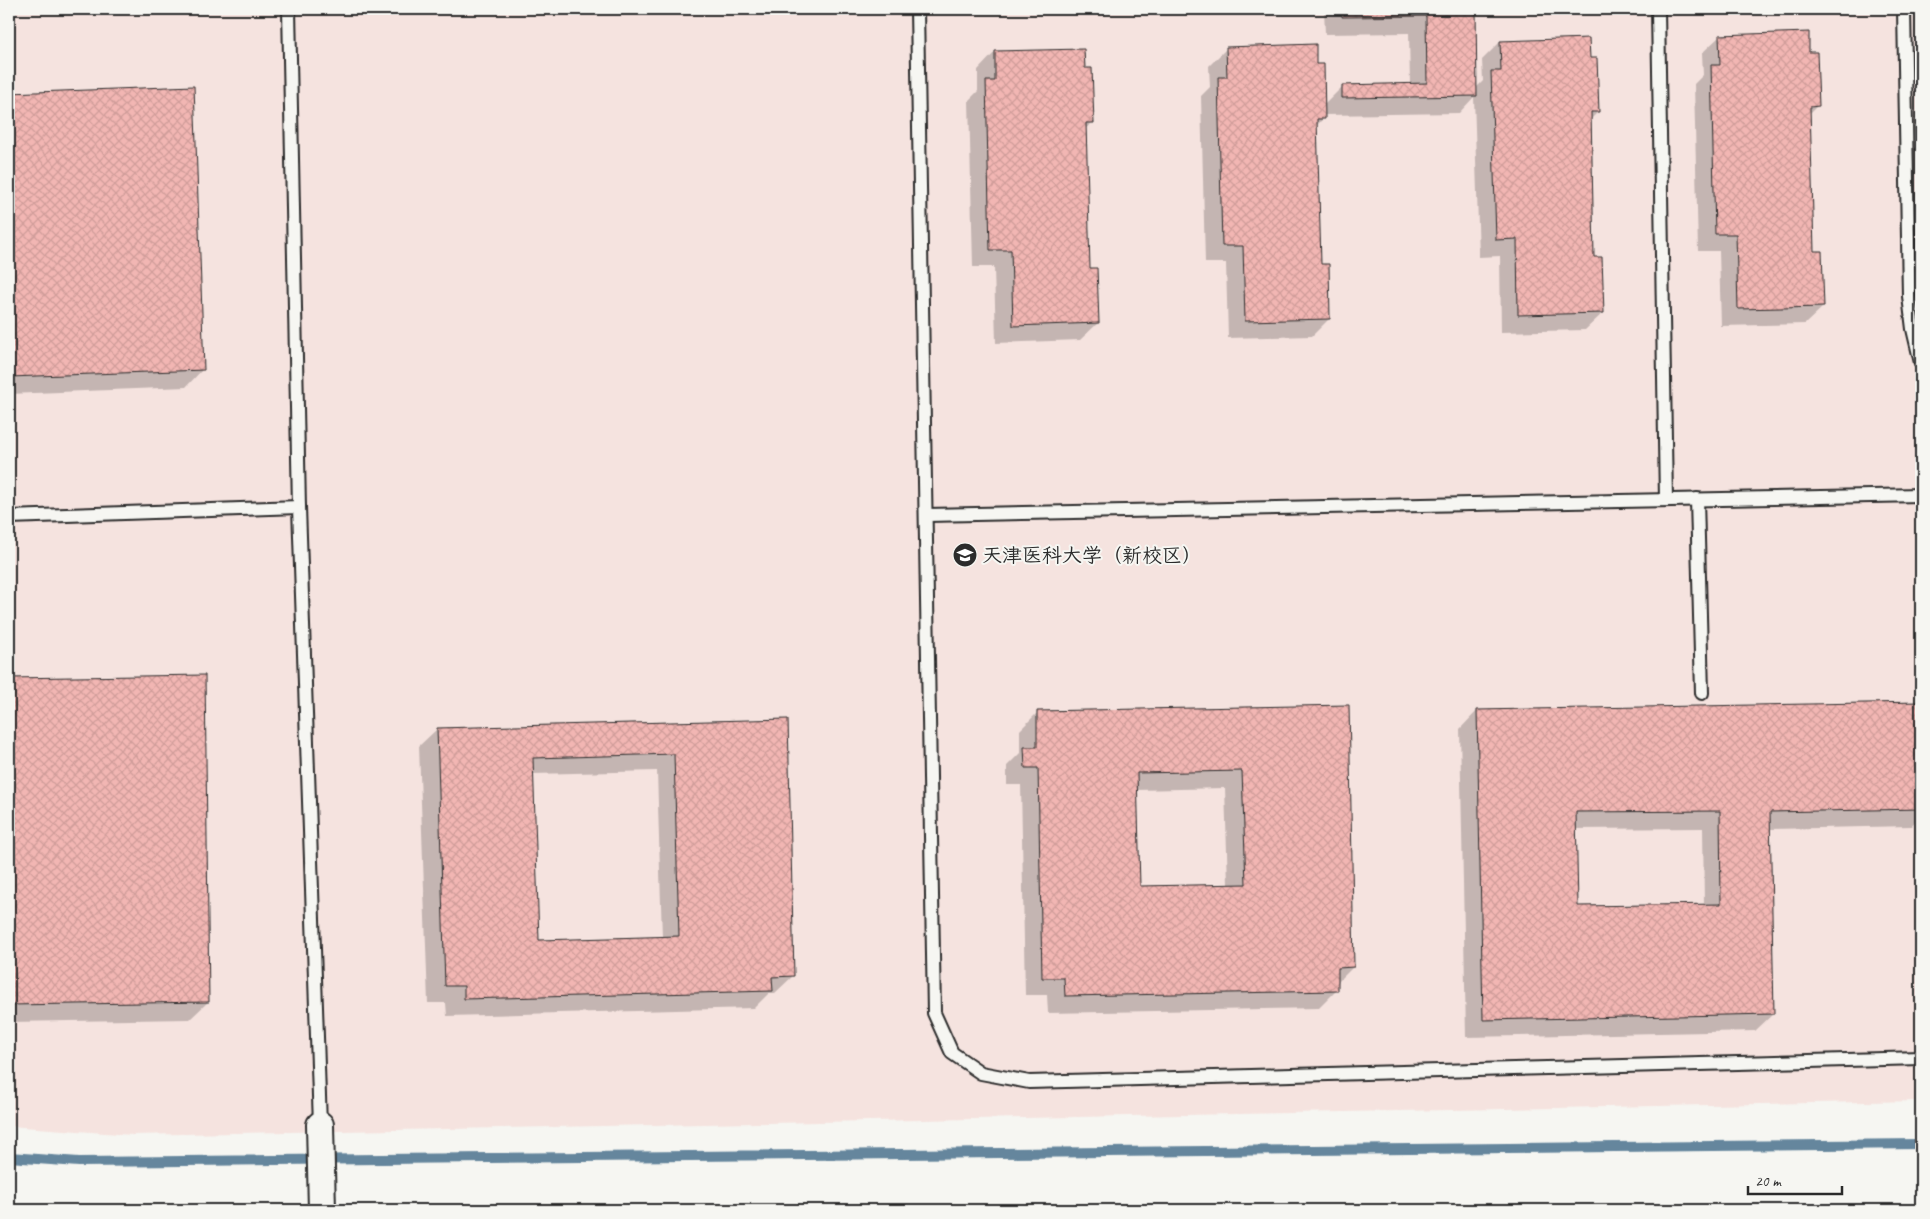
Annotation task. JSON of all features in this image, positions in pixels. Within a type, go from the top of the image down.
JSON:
[{"type":"street","points":[[320,1125],[322,1210]]},
{"type":"lane","points":[[289,9],[299,507],[320,1125]]},
{"type":"lane","points":[[917,9],[934,1013],[952,1053],[981,1073],[1029,1082],[1921,1058]]},
{"type":"lane","points":[[1658,9],[1666,500]]},
{"type":"lane","points":[[1904,9],[1909,296],[1913,330],[1921,363]]},
{"type":"lane","points":[[927,515],[1921,495]]},
{"type":"lane","points":[[1697,499],[1702,693]]},
{"type":"lane","points":[[9,517],[299,507]]},
{"type":"shaded area","name":"天津医科大学（新校区）","points":[[9,9],[1921,9],[1921,1101],[132,1135],[9,1126]]},
{"type":"building","points":[[1342,9],[1476,9],[1477,96],[1342,98],[1342,85],[1427,83],[1426,16],[1342,17]]},
{"type":"building","points":[[1809,32],[1809,52],[1817,52],[1819,106],[1810,107],[1814,251],[1822,251],[1824,307],[1738,309],[1736,234],[1715,234],[1711,65],[1720,65],[1719,35]]},
{"type":"building","points":[[1589,38],[1590,58],[1597,58],[1599,112],[1591,112],[1594,257],[1602,257],[1604,313],[1518,315],[1517,239],[1496,240],[1491,71],[1501,71],[1500,41]]},
{"type":"building","points":[[1316,44],[1316,64],[1324,64],[1325,119],[1317,119],[1321,264],[1329,264],[1330,319],[1245,321],[1243,246],[1222,246],[1218,77],[1227,77],[1226,47]]},
{"type":"building","points":[[1084,49],[1085,68],[1092,68],[1094,123],[1086,123],[1090,268],[1097,268],[1099,323],[1013,326],[1011,250],[990,250],[986,81],[995,81],[995,51]]},
{"type":"building","points":[[194,86],[204,370],[9,377],[9,93]]},
{"type":"building","points":[[205,675],[209,1002],[9,1005],[9,678]]},
{"type":"building","points":[[1921,702],[1921,809],[1770,812],[1774,1014],[1483,1020],[1477,710]],"holes":[[[1720,811],[1721,904],[1578,906],[1576,812]]]},
{"type":"building","points":[[1349,705],[1354,967],[1338,968],[1338,991],[1065,996],[1064,978],[1042,978],[1038,768],[1025,768],[1024,747],[1037,747],[1037,711]],"holes":[[[1242,771],[1246,884],[1140,886],[1137,773]]]},
{"type":"building","points":[[788,719],[794,976],[772,977],[773,991],[464,999],[464,986],[445,986],[437,728]],"holes":[[[674,754],[679,936],[539,940],[533,758]]]},
{"type":"waterway","points":[[9,1157],[79,1162],[1921,1144]]},
{"type":"place","name":"天津医科大学（新校区）","points":[[965,555]]}]
